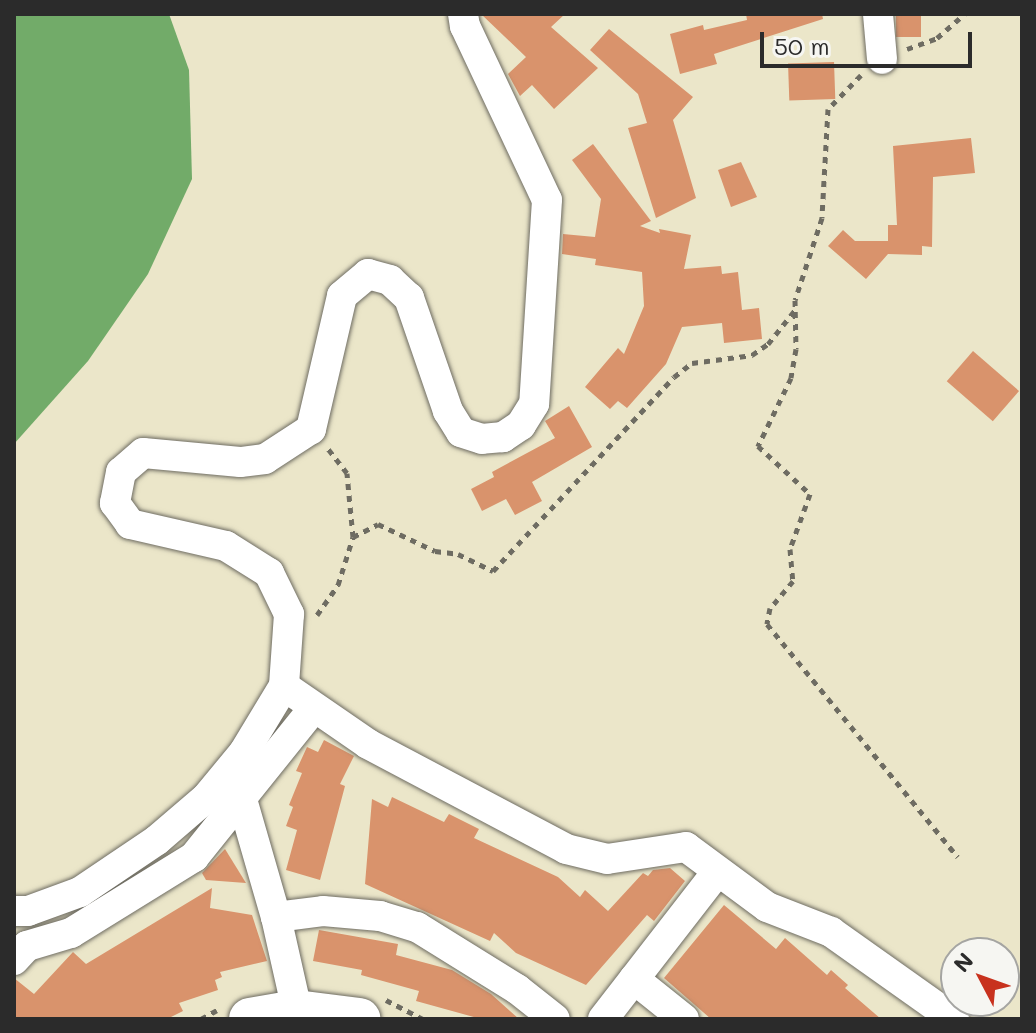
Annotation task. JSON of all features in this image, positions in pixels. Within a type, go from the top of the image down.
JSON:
[{"type":"street","points":[[14,911],[28,911],[80,892],[157,840],[206,798],[244,752],[284,686],[289,614],[269,573],[226,546],[130,524],[115,503],[121,472],[143,453],[240,462],[265,459],[311,429],[342,296],[368,274],[390,280],[409,298],[448,411],[461,432],[482,439],[503,437],[521,425],[534,404],[547,200],[465,26],[463,14]]},
{"type":"street","points":[[878,14],[882,59]]},
{"type":"street","points":[[284,686],[368,744],[566,849],[607,859],[686,847],[767,907],[831,932],[954,1019]]},
{"type":"street","points":[[14,960],[27,946],[71,933],[194,857],[314,708]]},
{"type":"street","points":[[241,796],[276,917],[297,1015]]},
{"type":"street","points":[[603,1019],[717,872]]},
{"type":"street","points":[[276,917],[323,911],[380,916],[417,927],[504,980],[555,1019]]},
{"type":"street","points":[[634,979],[684,1019]]},
{"type":"street","points":[[250,1019],[297,1015],[359,1019]]},
{"type":"path","points":[[958,857],[767,624],[770,608],[793,581],[790,549],[810,494],[758,446],[791,378],[796,349],[795,300],[822,218],[828,109],[848,86],[882,59],[937,38],[965,14]]},
{"type":"path","points":[[353,537],[378,524],[435,551],[458,554],[493,571],[674,377],[692,363],[752,355],[768,344],[795,310]]},
{"type":"path","points":[[287,637],[316,618],[338,585],[353,537],[347,473],[311,429]]},
{"type":"green space","points":[[14,14],[169,14],[189,70],[192,179],[148,274],[88,361],[14,444]]},
{"type":"building","points":[[481,14],[565,14],[551,27],[598,68],[554,109],[532,85],[520,96],[508,74],[526,57]]},
{"type":"building","points":[[746,14],[822,14],[823,19],[714,54],[717,64],[680,74],[670,34],[703,25],[704,30],[747,20]]},
{"type":"building","points":[[896,14],[921,14],[921,37],[896,37]]},
{"type":"building","points":[[609,29],[693,97],[673,120],[696,198],[656,218],[628,128],[647,123],[638,94],[590,50]]},
{"type":"building","points":[[834,62],[835,99],[789,101],[788,64]]},
{"type":"building","points":[[971,138],[975,173],[933,177],[932,247],[922,246],[922,255],[888,254],[866,279],[828,246],[843,230],[855,241],[888,241],[888,225],[897,225],[893,146]]},
{"type":"building","points":[[593,144],[651,221],[640,226],[660,233],[659,229],[691,235],[684,269],[721,266],[722,274],[738,272],[742,310],[759,308],[762,339],[724,343],[722,323],[682,327],[666,364],[627,408],[618,401],[610,409],[585,387],[618,348],[624,354],[644,306],[642,272],[595,265],[596,259],[562,254],[563,234],[595,237],[601,199],[572,160]]},
{"type":"building","points":[[741,162],[757,197],[731,207],[718,170]]},
{"type":"building","points":[[973,351],[1019,391],[993,421],[947,381]]},
{"type":"building","points":[[569,406],[592,447],[532,482],[542,501],[515,515],[506,499],[482,511],[471,489],[494,477],[492,472],[555,438],[545,421]]},
{"type":"building","points":[[324,740],[354,756],[340,784],[345,786],[320,880],[286,870],[297,830],[286,826],[293,807],[289,805],[302,773],[296,771],[307,747],[318,752]]},
{"type":"building","points":[[392,797],[444,822],[449,814],[479,829],[474,838],[558,877],[580,897],[585,890],[608,911],[643,873],[648,876],[653,870],[670,868],[685,881],[654,921],[647,915],[586,985],[516,953],[494,933],[490,941],[365,884],[372,799],[388,807]]},
{"type":"building","points":[[225,849],[246,883],[206,880],[202,873]]},
{"type":"building","points":[[212,888],[210,908],[252,915],[267,961],[220,972],[222,977],[215,980],[218,990],[179,1003],[183,1011],[167,1019],[14,1019],[14,978],[34,994],[73,952],[86,964]]},
{"type":"building","points":[[724,905],[776,949],[785,938],[827,975],[831,970],[848,985],[845,988],[881,1019],[711,1019],[664,978]]},
{"type":"building","points":[[319,930],[398,944],[396,955],[452,970],[491,994],[519,1019],[481,1019],[416,1001],[419,991],[361,975],[362,970],[313,961]]}]
